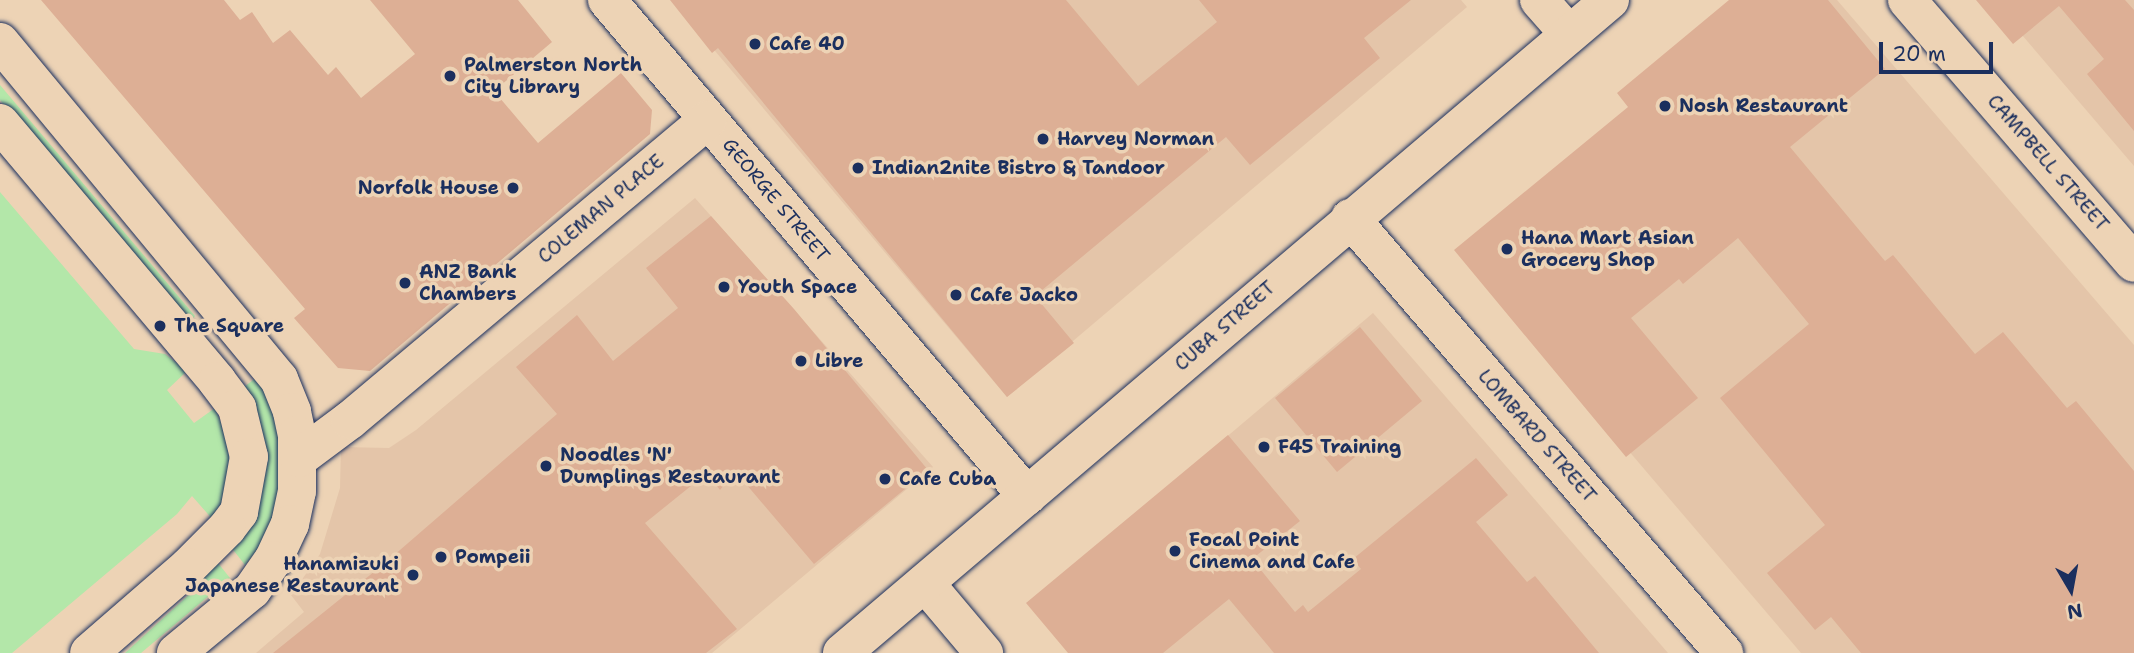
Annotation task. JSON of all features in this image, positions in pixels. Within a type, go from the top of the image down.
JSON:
[{"type":"street","name":"GEORGE STREET","points":[[607,0],[1027,495]]},
{"type":"street","points":[[1539,0],[1569,34]]},
{"type":"street","name":"CUBA STREET","points":[[842,653],[1350,218],[1610,0]]},
{"type":"street","name":"CAMPBELL STREET","points":[[1907,0],[2134,263]]},
{"type":"street","points":[[0,42],[279,379],[292,412],[299,458],[297,491],[290,524],[273,560],[253,590],[176,653]]},
{"type":"street","name":"COLEMAN PLACE","points":[[299,458],[350,419],[708,120]]},
{"type":"street","points":[[0,123],[217,381],[237,408],[249,457],[239,512],[227,528],[188,567],[89,653]]},
{"type":"street","name":"LOMBARD STREET","points":[[1350,218],[1724,653]]},
{"type":"street","points":[[925,583],[984,653]]},
{"type":"shaded area","points":[[672,0],[1461,0],[1467,7],[1007,397]]},
{"type":"shaded area","points":[[1757,0],[1837,0],[2134,345],[2134,653],[1801,653],[1460,253]]},
{"type":"shaded area","points":[[1992,0],[2134,0],[2134,166]]},
{"type":"shaded area","points":[[695,198],[933,467],[712,653],[256,653],[304,612],[291,595],[320,554],[340,488],[341,447],[389,448],[416,430]]},
{"type":"shaded area","points":[[1373,313],[1668,653],[1069,653],[1029,604]]},
{"type":"green space","points":[[0,85],[195,316],[190,322],[0,100]]},
{"type":"green space","points":[[0,192],[134,349],[165,354],[187,371],[167,390],[194,423],[215,408],[229,443],[231,469],[227,495],[214,521],[192,496],[177,514],[12,653],[0,653]]},
{"type":"green space","points":[[261,374],[270,384],[283,455],[274,520],[262,544],[245,565],[227,542],[244,387]]},
{"type":"green space","points":[[214,558],[230,578],[141,653],[125,653],[194,590]]},
{"type":"building","points":[[41,0],[224,0],[240,20],[252,12],[273,43],[290,30],[328,75],[336,67],[361,98],[415,54],[370,0],[518,0],[552,42],[494,91],[538,143],[621,73],[652,110],[650,134],[370,371],[338,368],[294,318],[305,309]]},
{"type":"building","points":[[670,0],[1066,0],[1138,86],[1217,22],[1199,0],[1411,0],[1364,38],[1380,58],[1250,165],[1226,137],[1035,296],[1074,343],[1007,397],[718,48],[712,53]]},
{"type":"building","points":[[1729,0],[1828,0],[1885,69],[1790,147],[1885,261],[1893,255],[1975,354],[2003,332],[2067,408],[2076,401],[2134,471],[2134,653],[1861,653],[1831,617],[1815,630],[1767,573],[1825,525],[1720,398],[1809,324],[1738,238],[1683,284],[1679,279],[1631,318],[1698,398],[1626,457],[1454,250],[1628,107],[1617,93]]},
{"type":"building","points":[[1976,0],[2125,0],[2134,10],[2134,131],[2087,74],[2104,59],[2059,6],[2013,44]]},
{"type":"building","points":[[711,216],[794,309],[928,470],[814,564],[735,471],[720,490],[707,473],[645,523],[737,629],[706,653],[273,653],[385,563],[557,414],[516,367],[577,315],[613,361],[678,308],[646,268]]},
{"type":"building","points":[[1360,327],[1422,401],[1337,472],[1275,398]]},
{"type":"building","points":[[1228,435],[1300,521],[1252,559],[1295,612],[1303,605],[1308,612],[1361,569],[1353,559],[1476,458],[1508,495],[1476,522],[1527,582],[1535,576],[1599,653],[1274,653],[1229,599],[1163,653],[1068,653],[1026,603]]},
{"type":"place","name":"Cafe 40","points":[[755,44]]},
{"type":"place","name":"Palmerston North City Library","points":[[450,76]]},
{"type":"place","name":"Nosh Restaurant","points":[[1665,106]]},
{"type":"place","name":"Harvey Norman","points":[[1043,139]]},
{"type":"place","name":"Indian2nite Bistro & Tandoor","points":[[858,168]]},
{"type":"place","name":"Norfolk House","points":[[513,188]]},
{"type":"place","name":"Hana Mart Asian Grocery Shop","points":[[1507,249]]},
{"type":"place","name":"ANZ Bank Chambers","points":[[405,283]]},
{"type":"place","name":"Youth Space","points":[[724,287]]},
{"type":"place","name":"Cafe Jacko","points":[[956,295]]},
{"type":"place","name":"The Square","points":[[160,326]]},
{"type":"place","name":"Libre","points":[[801,361]]},
{"type":"place","name":"F45 Training","points":[[1264,447]]},
{"type":"place","name":"Noodles 'N' Dumplings Restaurant","points":[[546,466]]},
{"type":"place","name":"Cafe Cuba","points":[[885,479]]},
{"type":"place","name":"Focal Point Cinema and Cafe","points":[[1175,551]]},
{"type":"place","name":"Pompeii","points":[[441,557]]},
{"type":"place","name":"Hanamizuki Japanese Restaurant","points":[[413,575]]}]
